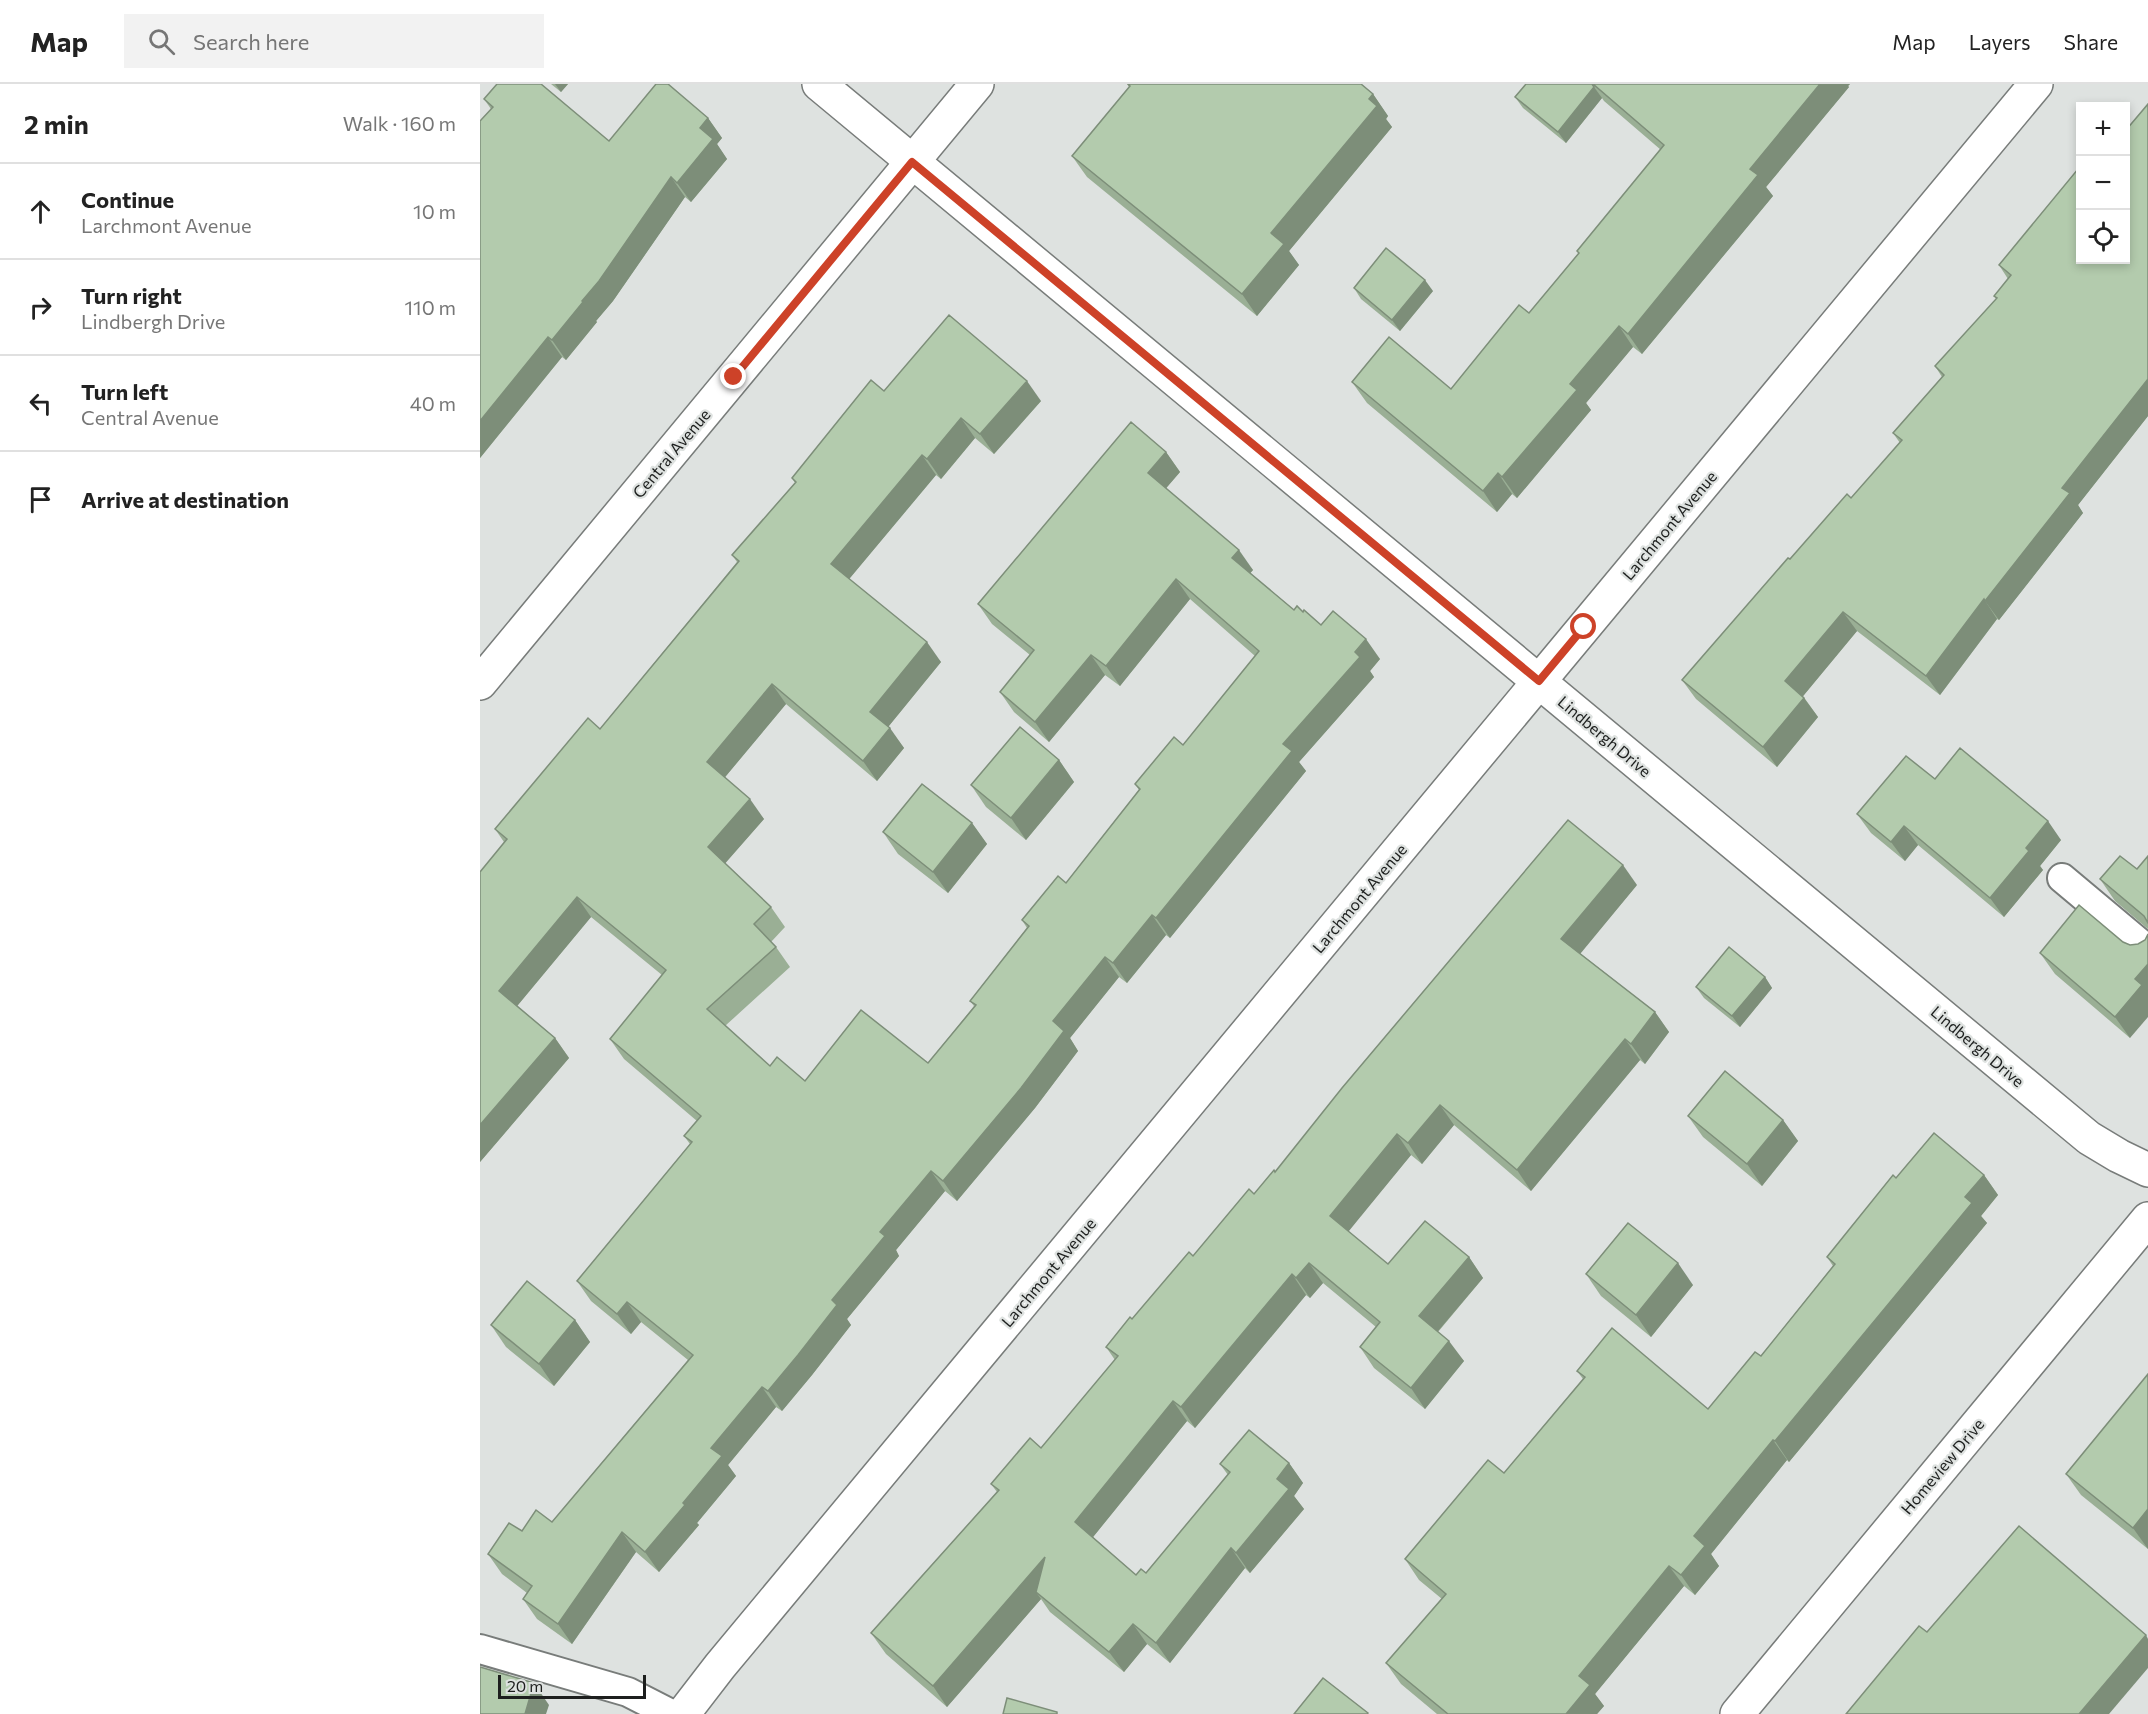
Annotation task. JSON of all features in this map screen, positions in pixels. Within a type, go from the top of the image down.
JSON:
[{"type":"street","name":"Lindbergh Drive","points":[[819,84],[2089,1138],[2148,1170]]},
{"type":"street","name":"Central Avenue","points":[[480,683],[977,84]]},
{"type":"street","name":"Larchmont Avenue","points":[[683,1714],[728,1656],[2036,84]]},
{"type":"street","name":"Homeview Drive","points":[[1737,1714],[2148,1219]]},
{"type":"lane","points":[[2062,878],[2148,950]]},
{"type":"lane","points":[[480,1649],[628,1692],[671,1714]]},
{"type":"building","points":[[497,84],[541,84],[609,141],[656,84],[668,84],[708,118],[700,128],[713,139],[677,183],[671,177],[583,302],[552,340],[548,337],[480,421],[480,121],[493,107],[484,99]]},
{"type":"building","points":[[1128,84],[1361,84],[1373,94],[1369,99],[1377,106],[1271,233],[1284,244],[1242,294],[1072,156],[1130,86]]},
{"type":"building","points":[[1526,84],[1592,84],[1594,87],[1558,132],[1515,97]]},
{"type":"building","points":[[1593,84],[1820,84],[1750,169],[1758,175],[1628,334],[1619,326],[1570,384],[1577,390],[1502,477],[1498,473],[1483,491],[1352,382],[1389,337],[1451,389],[1519,305],[1529,313],[1579,253],[1577,251],[1664,145]]},
{"type":"building","points":[[2148,104],[2148,379],[2062,488],[2070,493],[1985,601],[1984,599],[1926,676],[1843,612],[1785,681],[1804,698],[1763,747],[1682,680],[1788,558],[1790,559],[1847,494],[1851,498],[1902,440],[1893,433],[1944,375],[1935,366],[1997,298],[1994,296],[2011,275],[1999,265],[2076,171],[2076,264],[2130,264],[2130,125]]},
{"type":"building","points":[[1386,248],[1425,280],[1392,320],[1354,288]]},
{"type":"building","points":[[949,315],[1027,381],[980,434],[961,418],[927,459],[922,455],[831,564],[927,642],[870,712],[890,728],[863,761],[772,684],[707,762],[750,799],[708,847],[771,907],[754,924],[776,947],[707,1009],[770,1066],[777,1057],[805,1081],[861,1010],[928,1063],[976,1005],[970,1001],[1029,926],[1022,920],[1058,876],[1066,883],[1140,789],[1135,784],[1174,737],[1183,745],[1259,651],[1176,579],[1106,666],[1091,655],[1035,722],[1000,692],[1034,650],[978,604],[1131,422],[1166,452],[1148,473],[1239,550],[1232,558],[1294,610],[1297,606],[1321,625],[1333,611],[1366,639],[1355,652],[1360,657],[1283,744],[1292,751],[1156,918],[1152,915],[1113,963],[1105,957],[1053,1021],[1064,1031],[1021,1088],[943,1181],[931,1171],[880,1232],[885,1236],[832,1300],[837,1305],[798,1355],[768,1391],[762,1387],[711,1448],[722,1456],[683,1503],[685,1505],[645,1552],[622,1532],[558,1624],[523,1599],[532,1586],[488,1554],[509,1523],[522,1531],[536,1510],[552,1522],[693,1355],[627,1302],[617,1314],[577,1281],[692,1142],[684,1136],[701,1116],[610,1039],[666,970],[577,897],[499,991],[555,1038],[480,1125],[480,872],[507,839],[495,829],[588,718],[600,729],[739,561],[732,555],[796,482],[792,478],[871,380],[884,391]]},
{"type":"building","points":[[1020,727],[1059,760],[1011,818],[971,785]]},
{"type":"building","points":[[1960,748],[2048,821],[2026,848],[2029,851],[1990,898],[1904,826],[1891,842],[1857,814],[1906,756],[1935,779]]},
{"type":"building","points":[[922,784],[972,823],[933,872],[883,832]]},
{"type":"building","points":[[1568,820],[1623,865],[1561,939],[1655,1012],[1631,1044],[1625,1039],[1517,1170],[1440,1105],[1408,1143],[1397,1134],[1330,1216],[1388,1264],[1425,1221],[1469,1257],[1419,1316],[1449,1341],[1411,1388],[1360,1347],[1380,1322],[1309,1263],[1296,1278],[1292,1274],[1181,1407],[1173,1401],[1075,1522],[1136,1575],[1141,1569],[1146,1573],[1230,1472],[1220,1464],[1249,1430],[1289,1463],[1277,1479],[1289,1489],[1236,1553],[1231,1548],[1156,1643],[1133,1624],[1109,1652],[1036,1592],[1045,1557],[933,1686],[871,1633],[999,1490],[991,1484],[1030,1438],[1041,1448],[1118,1356],[1106,1347],[1130,1317],[1132,1319],[1189,1252],[1193,1256],[1249,1189],[1254,1194],[1274,1170],[1275,1172],[1342,1088]]},
{"type":"building","points":[[2120,856],[2137,869],[2148,856],[2148,923],[2144,916],[2100,879]]},
{"type":"building","points":[[2079,905],[2123,942],[2130,945],[2145,940],[2148,934],[2148,964],[2135,979],[2142,985],[2115,1017],[2040,953]]},
{"type":"building","points":[[1729,947],[1765,977],[1732,1016],[1696,987]]},
{"type":"building","points":[[1725,1071],[1783,1120],[1747,1164],[1688,1116]]},
{"type":"building","points":[[1934,1133],[1984,1175],[1965,1197],[1972,1203],[1694,1536],[1705,1546],[1681,1575],[1669,1566],[1579,1676],[1590,1685],[1566,1714],[1448,1714],[1386,1663],[1446,1594],[1405,1559],[1488,1460],[1504,1473],[1585,1377],[1577,1371],[1612,1328],[1708,1409],[1755,1352],[1761,1356],[1835,1264],[1827,1257],[1893,1175],[1896,1178]]},
{"type":"building","points":[[1628,1223],[1678,1263],[1636,1315],[1586,1274]]},
{"type":"building","points":[[527,1281],[575,1320],[539,1364],[491,1325]]},
{"type":"building","points":[[2148,1374],[2148,1509],[2133,1528],[2066,1474]]},
{"type":"building","points":[[2019,1526],[2146,1635],[2079,1714],[1846,1714],[1919,1626],[1927,1632]]},
{"type":"building","points":[[480,1667],[534,1683],[525,1714],[480,1714]]},
{"type":"building","points":[[1323,1678],[1368,1713],[1294,1714]]},
{"type":"building","points":[[1007,1698],[1057,1712],[1057,1714],[1003,1714]]},
{"type":"route","points":[[734,377],[912,162],[1539,681],[1584,627]]}]
